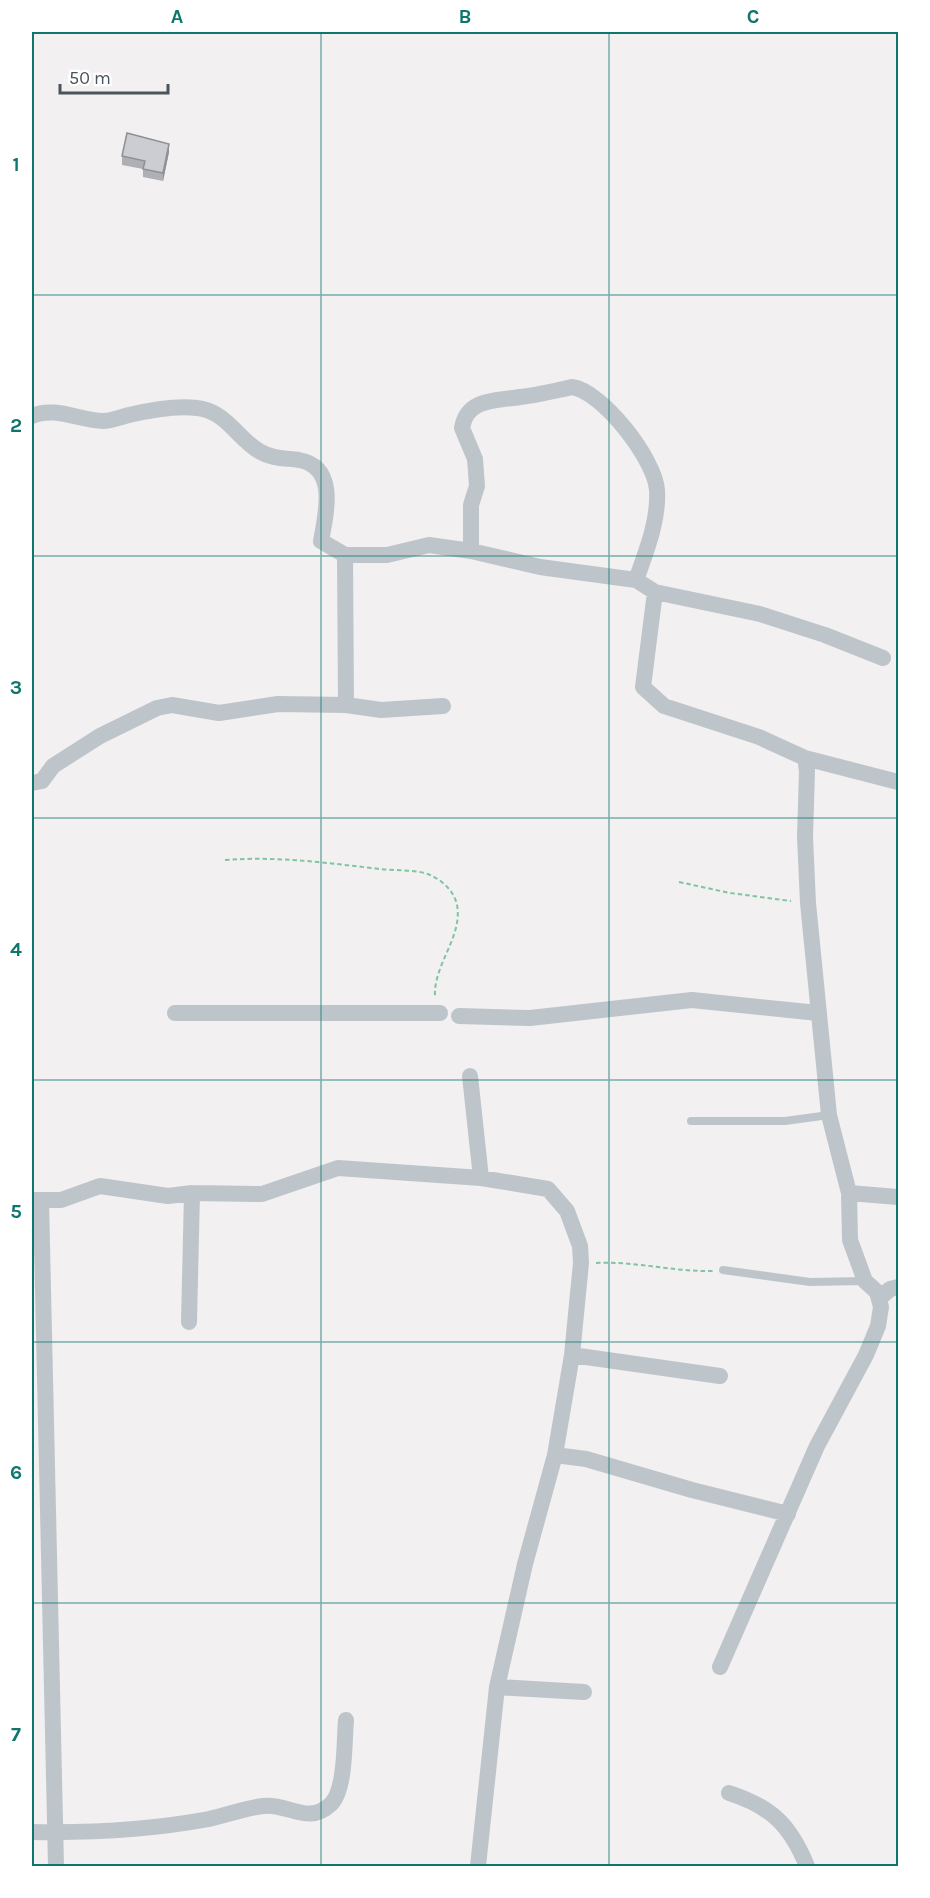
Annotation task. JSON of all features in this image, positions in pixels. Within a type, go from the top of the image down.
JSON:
[{"type":"street","points":[[471,551],[471,505],[477,486],[475,459],[462,428],[468,412],[476,405],[494,399],[572,387],[580,388],[613,413],[643,456],[657,489],[650,544],[636,580]]},
{"type":"street","points":[[32,416],[44,410],[106,421],[164,408],[196,407],[218,415],[260,452],[273,458],[302,460],[321,472],[328,488],[321,541],[345,555],[387,555],[429,545],[471,551],[540,567],[636,580],[655,592],[759,614],[825,635],[883,658]]},
{"type":"street","points":[[345,555],[346,705]]},
{"type":"street","points":[[655,592],[643,687],[664,706],[759,737],[805,758],[898,782]]},
{"type":"street","points":[[32,783],[42,781],[53,766],[100,736],[157,708],[172,705],[219,714],[278,704],[346,705],[381,710],[442,706]]},
{"type":"street","points":[[720,1667],[838,1403],[866,1355],[878,1326],[881,1307],[880,1298],[865,1281],[850,1240],[849,1193],[828,1115],[808,903],[805,758]]},
{"type":"street","points":[[459,1016],[530,1018],[692,1000],[818,1013]]},
{"type":"street","points":[[175,1013],[440,1013]]},
{"type":"street","points":[[470,1076],[482,1178]]},
{"type":"street","points":[[56,1866],[57,1833],[36,1200],[61,1200],[100,1186],[168,1196],[192,1193],[262,1194],[338,1168],[482,1178],[548,1189],[567,1211],[580,1246],[581,1263],[572,1355],[555,1455],[525,1564],[497,1687],[478,1866]]},
{"type":"street","points":[[189,1323],[192,1193]]},
{"type":"street","points":[[849,1193],[898,1197]]},
{"type":"street","points":[[880,1298],[890,1289],[898,1287]]},
{"type":"street","points":[[572,1355],[720,1376]]},
{"type":"street","points":[[555,1455],[586,1459],[692,1490],[788,1514]]},
{"type":"street","points":[[497,1687],[584,1692]]},
{"type":"street","points":[[32,1832],[113,1832],[209,1819],[265,1806],[306,1816],[321,1812],[333,1802],[340,1790],[346,1720]]},
{"type":"street","points":[[729,1793],[761,1806],[783,1822],[807,1866]]},
{"type":"lane","points":[[691,1121],[785,1121],[828,1115]]},
{"type":"lane","points":[[723,1270],[810,1282],[865,1281]]},
{"type":"path","points":[[225,860],[267,857],[312,860],[429,874],[447,885],[457,904],[456,928],[434,983],[435,1000],[440,1013]]},
{"type":"path","points":[[679,882],[730,893],[808,903]]},
{"type":"path","points":[[581,1263],[614,1262],[685,1272],[723,1270]]},
{"type":"building","points":[[127,133],[169,144],[163,173],[143,169],[145,161],[122,156]]}]
